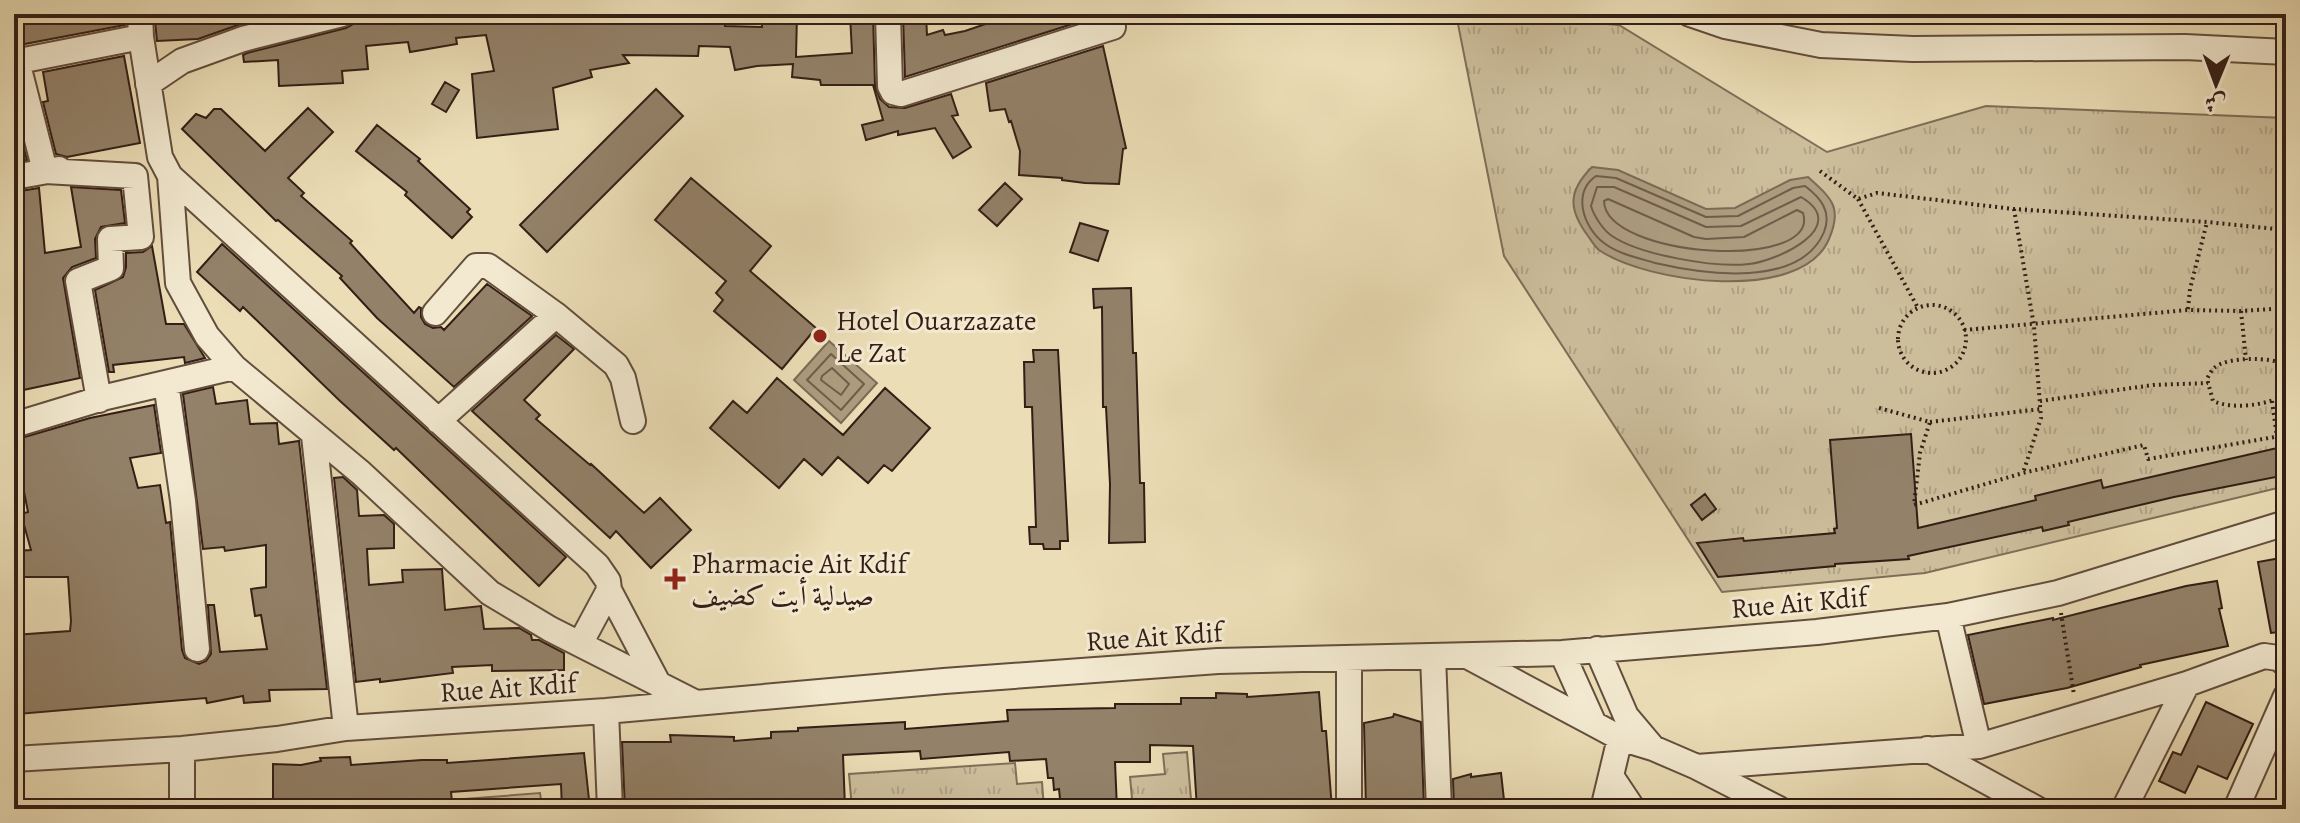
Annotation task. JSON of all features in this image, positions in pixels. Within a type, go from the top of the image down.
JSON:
[{"type":"street","points":[[148,84],[182,61],[243,39],[342,14]]},
{"type":"street","points":[[888,14],[890,86],[893,92],[901,94],[1113,27]]},
{"type":"street","points":[[1690,14],[1725,26],[1821,45],[1913,49],[2185,47],[2286,52]]},
{"type":"street","points":[[45,171],[16,62],[140,26],[165,166],[178,283],[207,336],[234,367],[361,473],[490,593],[516,610],[696,703]]},
{"type":"street","points":[[14,177],[45,171],[165,166],[597,565],[608,581],[609,590],[659,685]]},
{"type":"street","points":[[45,171],[135,176],[141,237],[110,239],[111,268],[103,274],[78,281],[99,400]]},
{"type":"street","points":[[435,313],[476,266],[488,266],[556,315],[620,371],[633,421]]},
{"type":"street","points":[[438,421],[556,315]]},
{"type":"street","points":[[14,425],[99,400],[234,367]]},
{"type":"street","points":[[166,383],[183,501],[197,649]]},
{"type":"street","points":[[314,436],[346,728]]},
{"type":"street","name":"Rue Ait Kdif","points":[[14,759],[182,749],[346,728],[606,711],[1202,662],[1562,653],[1817,632],[1948,616],[2058,593],[2286,523]]},
{"type":"street","points":[[580,644],[609,590]]},
{"type":"street","points":[[1948,616],[1979,746]]},
{"type":"street","points":[[1597,649],[1626,716],[1653,748]]},
{"type":"street","points":[[1562,653],[1594,724]]},
{"type":"street","points":[[1465,655],[1620,738],[1697,767],[1779,809]]},
{"type":"street","points":[[1433,656],[1439,809]]},
{"type":"street","points":[[1697,767],[1979,746],[2187,684],[2264,656],[2278,658],[2286,664]]},
{"type":"street","points":[[1349,658],[1349,809]]},
{"type":"street","points":[[2124,809],[2187,684]]},
{"type":"street","points":[[2236,809],[2286,696]]},
{"type":"street","points":[[606,711],[610,809]]},
{"type":"street","points":[[1603,809],[1620,738]]},
{"type":"street","points":[[1926,748],[2037,809]]},
{"type":"street","points":[[182,749],[182,809]]},
{"type":"street","points":[[1611,776],[1633,809]]},
{"type":"path","points":[[1820,171],[1858,199],[1918,308]]},
{"type":"path","points":[[1858,199],[1877,193],[2014,209],[2286,230]]},
{"type":"path","points":[[2014,209],[2034,326],[2041,409],[2041,418],[2023,473]]},
{"type":"path","points":[[2188,310],[2190,289],[2207,222]]},
{"type":"path","points":[[1927,305],[1948,308],[1962,321],[1964,330],[1967,342],[1964,353],[1957,363],[1937,373],[1914,368],[1905,360],[1898,338],[1906,316],[1927,305]]},
{"type":"path","points":[[1964,330],[2188,310],[2286,308]]},
{"type":"path","points":[[2241,311],[2246,360]]},
{"type":"path","points":[[2286,365],[2271,358],[2225,362],[2214,367],[2207,379],[2213,401],[2226,406],[2272,401],[2286,395]]},
{"type":"path","points":[[2040,401],[2153,385],[2208,383]]},
{"type":"path","points":[[2272,401],[2277,437]]},
{"type":"path","points":[[1879,408],[1930,422],[2041,409]]},
{"type":"path","points":[[1930,422],[1920,453],[1914,505],[2023,473],[2144,445],[2148,459],[2286,435]]},
{"type":"path","points":[[2058,593],[2078,718]]},
{"type":"green space","points":[[1456,14],[1619,25],[1827,152],[1986,106],[2286,118],[2286,486],[1925,573],[1722,592],[1504,256]]},
{"type":"green space","points":[[1187,752],[1191,799],[1159,802],[1160,809],[1133,809],[1130,777],[1165,774],[1163,754]]},
{"type":"green space","points":[[1015,763],[1017,784],[1042,782],[1044,809],[852,809],[849,774]]},
{"type":"green space","points":[[540,793],[542,807],[552,809],[465,809],[465,799]]},
{"type":"water","points":[[1592,167],[1618,170],[1706,209],[1735,208],[1790,180],[1808,177],[1832,204],[1835,211],[1833,228],[1829,239],[1813,259],[1788,273],[1757,280],[1722,281],[1651,271],[1622,262],[1599,250],[1581,226],[1574,209],[1575,192]]},
{"type":"water","points":[[829,341],[877,383],[841,423],[794,380]]},
{"type":"building","points":[[49,14],[125,14],[125,25],[14,46],[14,20]]},
{"type":"building","points":[[227,14],[281,14],[198,39],[157,41],[155,21],[227,17]]},
{"type":"building","points":[[357,14],[363,14],[363,18],[393,16],[394,24],[455,14],[725,14],[725,26],[762,27],[761,14],[797,14],[796,57],[852,53],[850,14],[873,14],[875,86],[880,99],[889,107],[905,108],[951,94],[958,115],[952,116],[971,147],[953,158],[935,128],[898,135],[898,131],[866,140],[862,125],[883,120],[873,85],[821,85],[820,80],[792,77],[793,64],[735,70],[730,47],[699,46],[698,56],[623,55],[629,63],[590,70],[592,77],[553,88],[558,129],[477,138],[472,74],[494,71],[486,35],[456,38],[457,44],[410,52],[408,42],[366,46],[368,69],[342,71],[343,83],[279,86],[278,60],[244,62],[243,55],[247,53],[346,28],[353,24]]},
{"type":"building","points":[[903,14],[926,14],[927,35],[943,30],[945,35],[965,31],[1015,14],[1098,16],[905,77]]},
{"type":"building","points":[[1103,46],[1126,148],[1123,149],[1119,184],[1019,175],[1020,151],[1011,121],[1005,109],[990,111],[986,83]]},
{"type":"building","points":[[124,56],[140,143],[67,157],[56,154],[43,102],[48,101],[43,72]]},
{"type":"building","points":[[445,82],[459,90],[446,112],[432,104]]},
{"type":"building","points":[[656,89],[683,116],[547,252],[520,225]]},
{"type":"building","points":[[308,108],[333,132],[288,178],[304,193],[301,196],[352,241],[350,243],[414,313],[421,308],[425,324],[444,330],[487,284],[532,316],[454,387],[377,318],[340,278],[342,276],[276,221],[182,129],[196,114],[206,118],[214,109],[221,109],[265,151]]},
{"type":"building","points":[[14,110],[27,160],[14,162]]},
{"type":"building","points":[[377,125],[420,159],[418,161],[470,209],[467,212],[472,217],[452,238],[405,195],[407,192],[356,151]]},
{"type":"building","points":[[691,178],[771,246],[750,271],[816,328],[782,369],[714,311],[723,300],[716,293],[726,281],[655,220]]},
{"type":"building","points":[[1005,183],[1022,199],[997,226],[979,210]]},
{"type":"building","points":[[71,187],[121,190],[125,223],[101,227],[95,239],[96,258],[72,267],[63,278],[80,378],[14,392],[14,192],[39,188],[45,253],[81,247]]},
{"type":"building","points":[[1080,223],[1108,231],[1098,261],[1070,252]]},
{"type":"building","points":[[222,244],[566,557],[539,586],[243,307],[240,311],[197,272]]},
{"type":"building","points":[[152,246],[166,324],[184,324],[205,358],[185,363],[184,357],[113,365],[114,372],[109,372],[95,290],[123,277],[126,253],[143,252]]},
{"type":"building","points":[[1131,288],[1145,542],[1109,543],[1110,484],[1106,407],[1103,407],[1102,307],[1094,308],[1093,289]]},
{"type":"building","points":[[556,335],[574,349],[524,400],[540,415],[536,419],[644,513],[660,498],[691,530],[651,568],[616,531],[610,538],[472,411]]},
{"type":"building","points":[[1033,350],[1058,350],[1068,541],[1060,541],[1060,549],[1044,549],[1043,544],[1030,544],[1029,527],[1036,527],[1032,407],[1025,407],[1024,362],[1034,362]]},
{"type":"building","points":[[777,378],[843,435],[885,388],[930,428],[892,471],[884,465],[868,483],[838,457],[822,475],[804,459],[779,488],[710,428],[733,401],[747,413]]},
{"type":"building","points":[[213,387],[216,404],[247,400],[250,424],[277,423],[279,444],[299,441],[327,689],[269,690],[270,701],[244,703],[243,696],[207,703],[206,698],[18,714],[14,635],[70,631],[71,621],[68,577],[16,577],[15,551],[31,550],[21,514],[28,512],[18,461],[14,462],[14,440],[90,418],[154,405],[161,453],[130,458],[138,488],[160,485],[166,523],[170,522],[185,658],[199,664],[211,654],[208,605],[214,605],[220,652],[267,649],[261,615],[255,616],[251,589],[266,587],[266,545],[225,551],[224,547],[203,549],[183,394]]},
{"type":"building","points":[[1911,434],[1918,528],[2036,500],[2035,496],[2101,480],[2103,488],[2286,446],[2286,475],[2174,497],[2068,522],[2069,525],[2043,531],[2042,527],[1908,556],[1909,559],[1718,577],[1697,543],[1835,533],[1830,440]]},
{"type":"building","points":[[343,477],[357,490],[359,516],[384,515],[394,524],[394,548],[367,549],[369,585],[403,582],[402,570],[442,569],[445,610],[481,606],[484,629],[519,628],[531,635],[532,640],[539,640],[564,653],[564,670],[492,671],[492,665],[452,667],[453,673],[356,682],[334,478]]},
{"type":"building","points":[[1705,494],[1716,509],[1702,520],[1691,505]]},
{"type":"building","points":[[2286,557],[2286,631],[2271,633],[2258,562]]},
{"type":"building","points":[[2217,581],[2222,608],[2219,609],[2228,646],[2140,665],[2067,688],[1984,704],[1968,635],[2053,620]]},
{"type":"building","points":[[1319,692],[1322,731],[1326,731],[1332,809],[1197,809],[1193,746],[1150,745],[1150,762],[1115,762],[1117,809],[1061,809],[1059,789],[1054,790],[1053,778],[1048,778],[1046,759],[1010,761],[1009,752],[921,759],[920,751],[843,755],[845,808],[625,809],[622,742],[671,742],[670,735],[734,737],[734,741],[771,738],[771,732],[798,731],[798,728],[905,722],[905,729],[1008,721],[1007,710],[1181,704],[1181,698],[1216,698],[1216,693],[1247,694],[1247,697]]},
{"type":"building","points":[[2206,702],[2253,724],[2227,779],[2198,766],[2185,793],[2159,781],[2173,752],[2181,755]]},
{"type":"building","points":[[1394,714],[1421,722],[1424,809],[1366,809],[1364,723],[1393,717]]},
{"type":"building","points":[[584,753],[590,809],[562,809],[561,784],[451,792],[452,802],[448,801],[447,805],[424,805],[424,800],[390,802],[390,809],[325,808],[324,800],[273,801],[273,764],[301,765],[321,761],[320,758],[350,757],[351,765],[422,760],[447,760],[447,763]]},
{"type":"building","points":[[1501,773],[1505,809],[1454,809],[1453,779],[1471,774],[1471,777]]},
{"type":"place","name":"Hotel Ouarzazate Le Zat","points":[[820,336]]},
{"type":"place","name":"Pharmacie Ait Kdif صيدلية أيت كضيف","points":[[675,579]]}]
